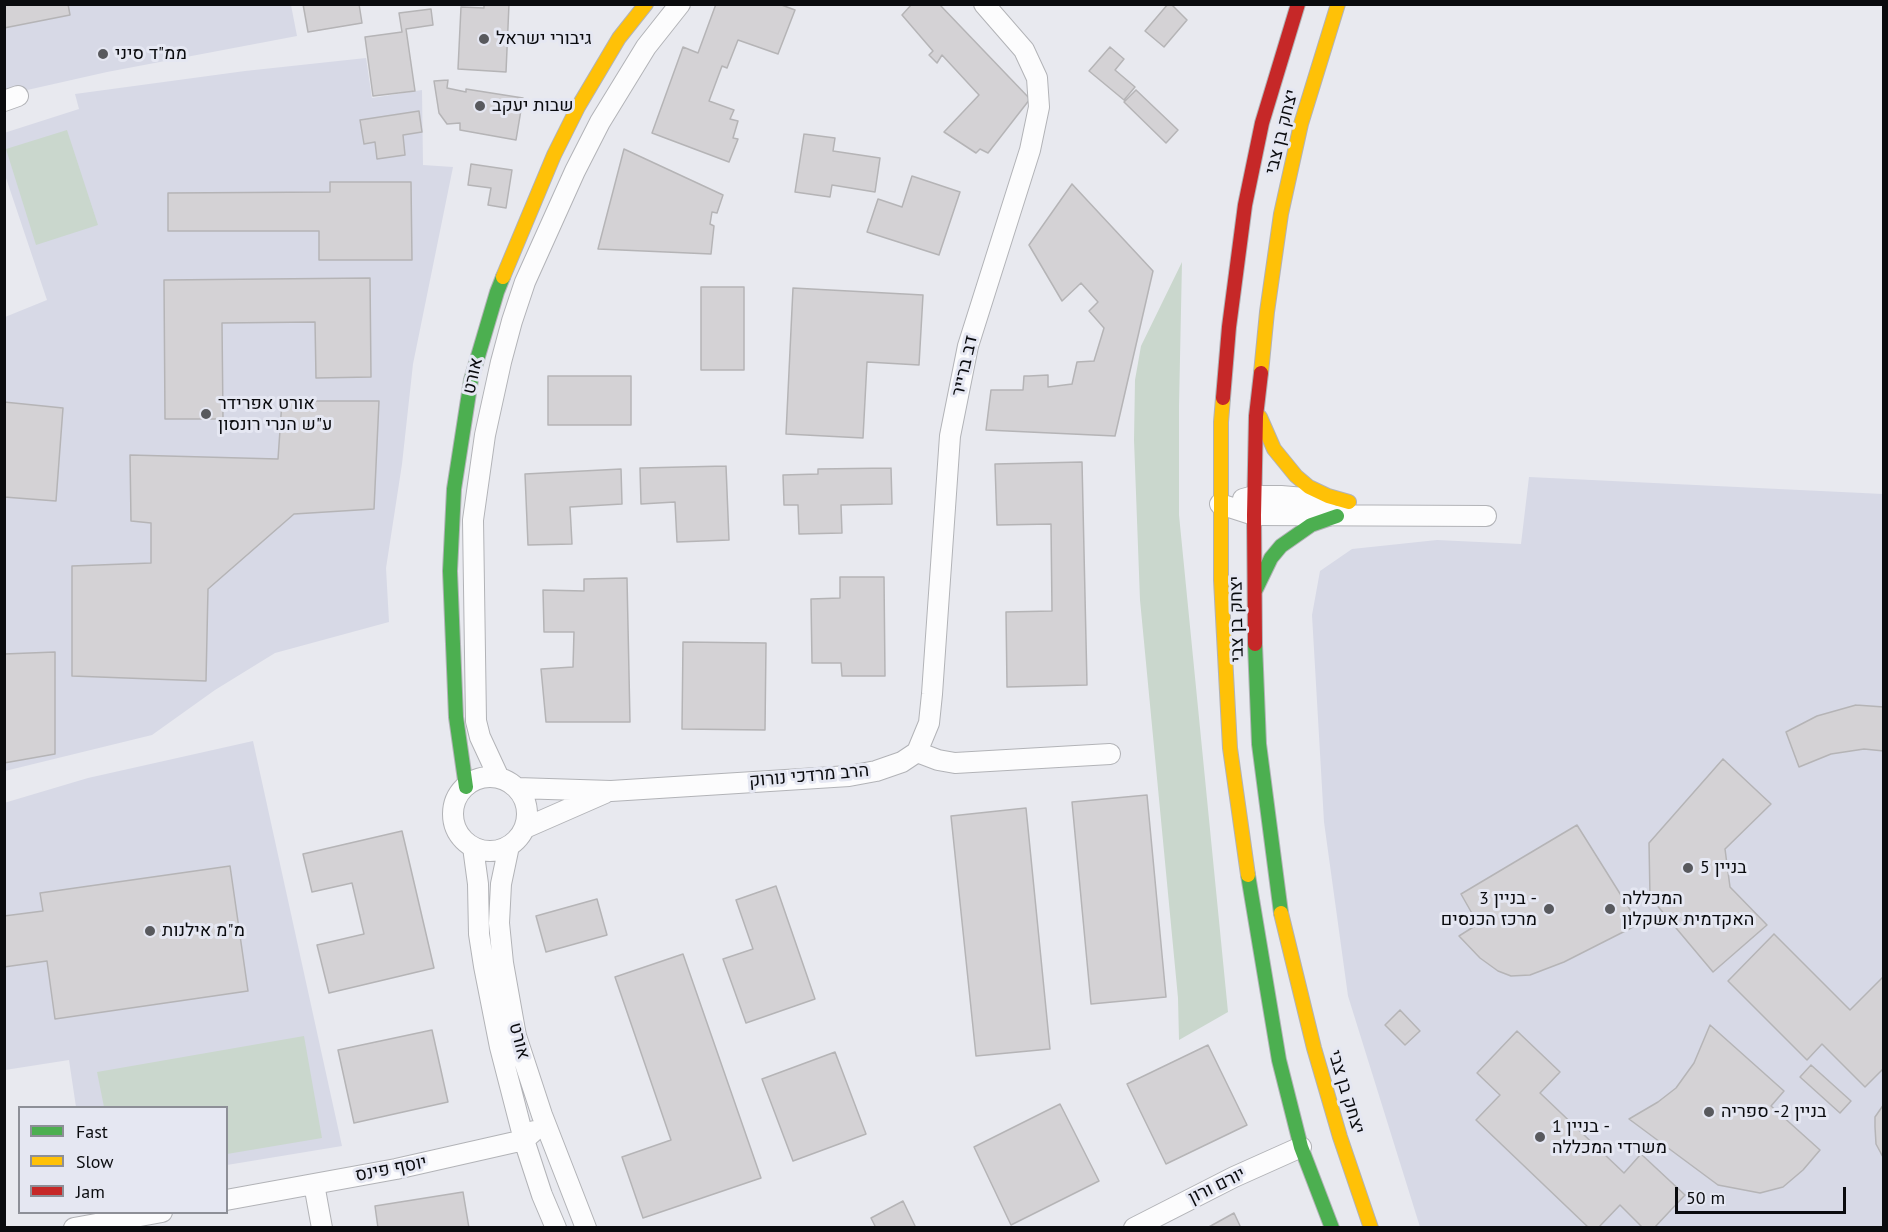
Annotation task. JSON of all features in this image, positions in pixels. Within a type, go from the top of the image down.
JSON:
[{"type":"street","name":"אורט","points":[[466,787],[456,717],[450,571],[454,489],[471,380],[497,292],[554,155],[578,107],[619,38],[646,4]]},
{"type":"street","name":"אורט","points":[[499,778],[480,737],[476,721],[473,520],[484,435],[501,362],[525,282],[571,180],[600,122],[640,56],[680,4]]},
{"type":"street","name":"דב ברייר","points":[[917,752],[929,723],[950,436],[968,346],[1030,150],[1039,108],[1037,78],[1024,50],[984,4]]},
{"type":"street","name":"יצחק בן צבי","points":[[1298,4],[1262,123],[1244,215],[1229,327],[1221,422],[1223,645],[1230,748],[1266,990],[1279,1059],[1301,1147],[1332,1227]]},
{"type":"street","name":"יצחק בן צבי","points":[[1338,4],[1301,124],[1281,214],[1267,312],[1258,400],[1254,505],[1254,594],[1259,744],[1280,908],[1314,1048],[1340,1137],[1371,1227]]},
{"type":"street","points":[[1258,400],[1265,430],[1274,449],[1286,465],[1309,487],[1328,496],[1343,509]]},
{"type":"street","points":[[1220,504],[1486,516]]},
{"type":"street","points":[[1254,594],[1271,558],[1281,546],[1311,525],[1343,509]]},
{"type":"street","points":[[917,752],[938,760],[956,763],[1110,754]]},
{"type":"street","name":"הרב מרדכי נורוק","points":[[517,788],[610,791],[849,776],[876,771],[902,762],[917,752]]},
{"type":"street","points":[[480,778],[499,778],[517,788],[523,796],[528,818],[525,828],[509,846],[497,851],[484,851],[463,840],[453,819],[454,807],[458,796],[466,787],[480,778]]},
{"type":"street","name":"הרב מרדכי נורוק","points":[[525,828],[610,791]]},
{"type":"street","name":"אורט","points":[[509,846],[501,884],[499,923],[503,963],[516,1036],[542,1115],[586,1227]]},
{"type":"street","name":"אורט","points":[[473,847],[478,884],[479,934],[500,1047],[524,1140],[542,1195],[556,1227]]},
{"type":"street","points":[[524,1140],[532,1134],[542,1115]]},
{"type":"street","name":"יוסף פינס","points":[[228,1200],[396,1169],[524,1140]]},
{"type":"street","name":"יורם ורון","points":[[1134,1227],[1234,1177],[1301,1147]]},
{"type":"street","points":[[314,1184],[322,1227]]},
{"type":"street","points":[[74,1227],[96,1226],[153,1214]]},
{"type":"shaded area","name":"ממ\"ד סיני","points":[[5,5],[291,5],[297,36],[107,72],[5,95]]},
{"type":"shaded area","name":"אורט אפרידר ע\"ש הנרי רונסון","points":[[366,58],[372,98],[422,90],[423,165],[453,167],[413,364],[402,464],[386,568],[389,622],[275,653],[215,690],[152,735],[5,771],[5,317],[47,300],[5,175],[4,133],[79,109],[75,94],[245,71]]},
{"type":"shaded area","points":[[67,130],[98,225],[36,245],[6,149]]},
{"type":"shaded area","points":[[1182,262],[1179,515],[1228,1012],[1179,1040],[1178,998],[1140,600],[1134,440],[1135,380],[1141,346]]},
{"type":"shaded area","name":"המכללה האקדמית אשקלון","points":[[1529,477],[1883,494],[1883,1227],[1420,1227],[1348,996],[1324,822],[1312,615],[1320,571],[1352,549],[1437,540],[1521,544]]},
{"type":"shaded area","name":"מ\"מ אילנות","points":[[253,741],[342,1146],[228,1165],[228,1106],[76,1106],[69,1060],[5,1070],[4,803],[88,778]]},
{"type":"shaded area","points":[[304,1036],[322,1138],[228,1154],[228,1106],[104,1106],[97,1072]]},
{"type":"building","points":[[4,4],[68,4],[70,15],[4,28]]},
{"type":"building","points":[[303,4],[359,4],[362,23],[308,32]]},
{"type":"building","name":"גיבורי ישראל","points":[[484,4],[509,4],[506,72],[458,69],[461,7],[484,8]]},
{"type":"building","points":[[716,4],[779,4],[795,10],[778,54],[738,40],[727,68],[722,66],[709,101],[734,110],[730,119],[738,121],[733,138],[738,139],[729,162],[652,133],[683,47],[698,53]]},
{"type":"building","points":[[912,4],[939,4],[1030,99],[988,153],[980,149],[976,153],[944,132],[979,95],[942,55],[937,63],[929,55],[933,51],[902,15]]},
{"type":"building","points":[[1168,4],[1171,4],[1187,20],[1164,47],[1145,31]]},
{"type":"building","points":[[431,9],[433,25],[406,29],[415,91],[373,96],[365,37],[402,32],[399,13]]},
{"type":"building","points":[[1110,47],[1124,59],[1115,70],[1135,87],[1124,100],[1089,71]]},
{"type":"building","name":"שבות יעקב","points":[[448,80],[447,88],[523,98],[516,140],[460,130],[460,123],[447,124],[439,113],[434,81]]},
{"type":"building","points":[[1136,90],[1178,130],[1166,143],[1124,102]]},
{"type":"building","points":[[419,111],[422,132],[403,135],[405,155],[377,159],[375,142],[364,144],[360,120]]},
{"type":"building","points":[[804,134],[835,138],[833,151],[880,158],[875,192],[832,185],[830,197],[795,192]]},
{"type":"building","points":[[624,149],[723,195],[717,213],[712,212],[710,224],[714,226],[711,254],[598,249]]},
{"type":"building","points":[[471,164],[512,170],[506,208],[488,205],[491,188],[468,185]]},
{"type":"building","points":[[912,176],[960,192],[939,255],[867,232],[878,199],[902,207]]},
{"type":"building","points":[[330,182],[411,182],[412,260],[319,260],[319,231],[168,231],[168,193],[330,192]]},
{"type":"building","points":[[1072,184],[1153,271],[1115,436],[986,430],[991,390],[1023,390],[1024,376],[1048,375],[1048,387],[1072,384],[1077,362],[1094,361],[1104,328],[1089,311],[1098,302],[1081,283],[1062,301],[1029,245]]},
{"type":"building","points":[[370,278],[371,377],[316,378],[315,322],[222,323],[223,419],[165,419],[164,280]]},
{"type":"building","points":[[701,287],[744,287],[744,370],[701,370]]},
{"type":"building","points":[[793,288],[923,295],[919,365],[867,362],[863,438],[786,434]]},
{"type":"building","points":[[548,376],[631,376],[631,425],[548,425]]},
{"type":"building","points":[[282,401],[379,401],[374,509],[294,514],[208,589],[206,681],[72,676],[72,566],[151,563],[151,523],[131,521],[130,455],[278,459]]},
{"type":"building","points":[[4,402],[63,408],[56,501],[4,497]]},
{"type":"building","points":[[1082,462],[1087,685],[1007,687],[1006,612],[1052,611],[1051,524],[997,525],[995,464]]},
{"type":"building","points":[[726,466],[729,540],[677,542],[675,502],[641,504],[640,468]]},
{"type":"building","points":[[891,468],[892,504],[841,505],[842,533],[799,534],[798,505],[784,505],[783,475],[818,474],[818,469]]},
{"type":"building","points":[[621,469],[622,504],[570,507],[572,544],[528,545],[525,474]]},
{"type":"building","points":[[840,577],[884,577],[885,676],[842,676],[841,663],[812,663],[811,599],[840,598]]},
{"type":"building","points":[[627,578],[630,722],[546,722],[541,669],[573,667],[574,632],[544,632],[543,590],[584,591],[584,579]]},
{"type":"building","points":[[683,642],[766,643],[765,730],[682,729]]},
{"type":"building","points":[[55,652],[55,754],[4,763],[4,654]]},
{"type":"building","points":[[1856,705],[1884,707],[1884,751],[1864,749],[1831,754],[1799,767],[1786,732],[1817,716]]},
{"type":"building","name":"בניין 5","points":[[1723,759],[1771,804],[1725,849],[1730,887],[1767,925],[1713,972],[1650,897],[1649,843]]},
{"type":"building","points":[[1147,795],[1166,997],[1091,1004],[1072,802]]},
{"type":"building","points":[[1026,808],[1050,1049],[976,1056],[951,816]]},
{"type":"building","name":"בניין 3 - מרכז הכנסים","points":[[1577,825],[1639,924],[1564,962],[1530,975],[1511,976],[1498,971],[1480,958],[1459,936],[1478,924],[1461,894]]},
{"type":"building","points":[[402,831],[434,968],[329,993],[317,945],[364,934],[352,883],[312,892],[303,854]]},
{"type":"building","points":[[230,866],[248,991],[55,1019],[47,961],[4,967],[4,916],[43,911],[40,893]]},
{"type":"building","points":[[776,886],[815,999],[746,1023],[723,959],[753,949],[736,900]]},
{"type":"building","points":[[597,899],[607,935],[546,952],[536,916]]},
{"type":"building","points":[[1774,934],[1850,1010],[1884,976],[1884,1068],[1865,1087],[1822,1044],[1807,1060],[1728,981]]},
{"type":"building","points":[[683,954],[761,1178],[643,1218],[622,1157],[671,1140],[615,977]]},
{"type":"building","points":[[1400,1010],[1420,1031],[1405,1045],[1385,1025]]},
{"type":"building","name":"בניין 2- ספריה","points":[[1710,1025],[1784,1091],[1771,1106],[1820,1150],[1803,1170],[1783,1187],[1760,1193],[1718,1185],[1629,1119],[1676,1088],[1694,1063]]},
{"type":"building","points":[[432,1030],[448,1102],[354,1123],[338,1050]]},
{"type":"building","name":"בניין 1 - משרדי המכללה","points":[[1517,1031],[1560,1072],[1540,1093],[1624,1173],[1641,1154],[1685,1195],[1654,1228],[1643,1228],[1620,1205],[1598,1228],[1589,1228],[1476,1120],[1500,1095],[1477,1073]]},
{"type":"building","points":[[1208,1045],[1247,1125],[1166,1164],[1127,1084]]},
{"type":"building","points":[[835,1052],[866,1134],[793,1161],[762,1079]]},
{"type":"building","points":[[1811,1065],[1851,1101],[1840,1113],[1800,1077]]},
{"type":"building","points":[[1060,1104],[1099,1181],[1011,1225],[974,1147]]},
{"type":"building","points":[[1884,1104],[1884,1159],[1876,1144],[1875,1117]]},
{"type":"building","points":[[463,1192],[469,1228],[378,1228],[375,1206]]},
{"type":"building","points":[[903,1201],[916,1228],[876,1228],[871,1218]]},
{"type":"building","points":[[1234,1213],[1241,1228],[1207,1228]]},
{"type":"traffic: fast","points":[[466,787],[456,717],[450,571],[454,489],[471,380],[503,277]]},
{"type":"traffic: fast","points":[[1256,589],[1271,558],[1281,546],[1311,525],[1337,516]]},
{"type":"traffic: fast","points":[[1255,644],[1259,744],[1281,913]]},
{"type":"traffic: fast","points":[[1248,875],[1279,1060],[1301,1147],[1332,1228]]},
{"type":"traffic: slow","points":[[503,277],[554,155],[578,107],[619,38],[646,4]]},
{"type":"traffic: slow","points":[[1261,373],[1281,214],[1301,124],[1338,4]]},
{"type":"traffic: slow","points":[[1223,398],[1221,580],[1230,748],[1248,875]]},
{"type":"traffic: slow","points":[[1260,417],[1274,449],[1296,476],[1309,487],[1349,502]]},
{"type":"traffic: slow","points":[[1281,913],[1314,1048],[1340,1137],[1371,1228]]},
{"type":"traffic: jam","points":[[1223,398],[1229,327],[1245,205],[1262,123],[1298,4]]},
{"type":"traffic: jam","points":[[1255,644],[1256,416],[1261,373]]},
{"type":"place","name":"גיבורי ישראל","points":[[484,39]]},
{"type":"place","name":"ממ\"ד סיני","points":[[103,54]]},
{"type":"place","name":"שבות יעקב","points":[[480,106]]},
{"type":"place","name":"אורט אפרידר ע\"ש הנרי רונסון","points":[[206,414]]},
{"type":"place","name":"בניין 5","points":[[1688,868]]},
{"type":"place","name":"בניין 3 - מרכז הכנסים","points":[[1549,909]]},
{"type":"place","name":"המכללה האקדמית אשקלון","points":[[1610,909]]},
{"type":"place","name":"מ\"מ אילנות","points":[[150,931]]},
{"type":"place","name":"בניין 2- ספריה","points":[[1709,1112]]},
{"type":"place","name":"בניין 1 - משרדי המכללה","points":[[1540,1137]]}]
